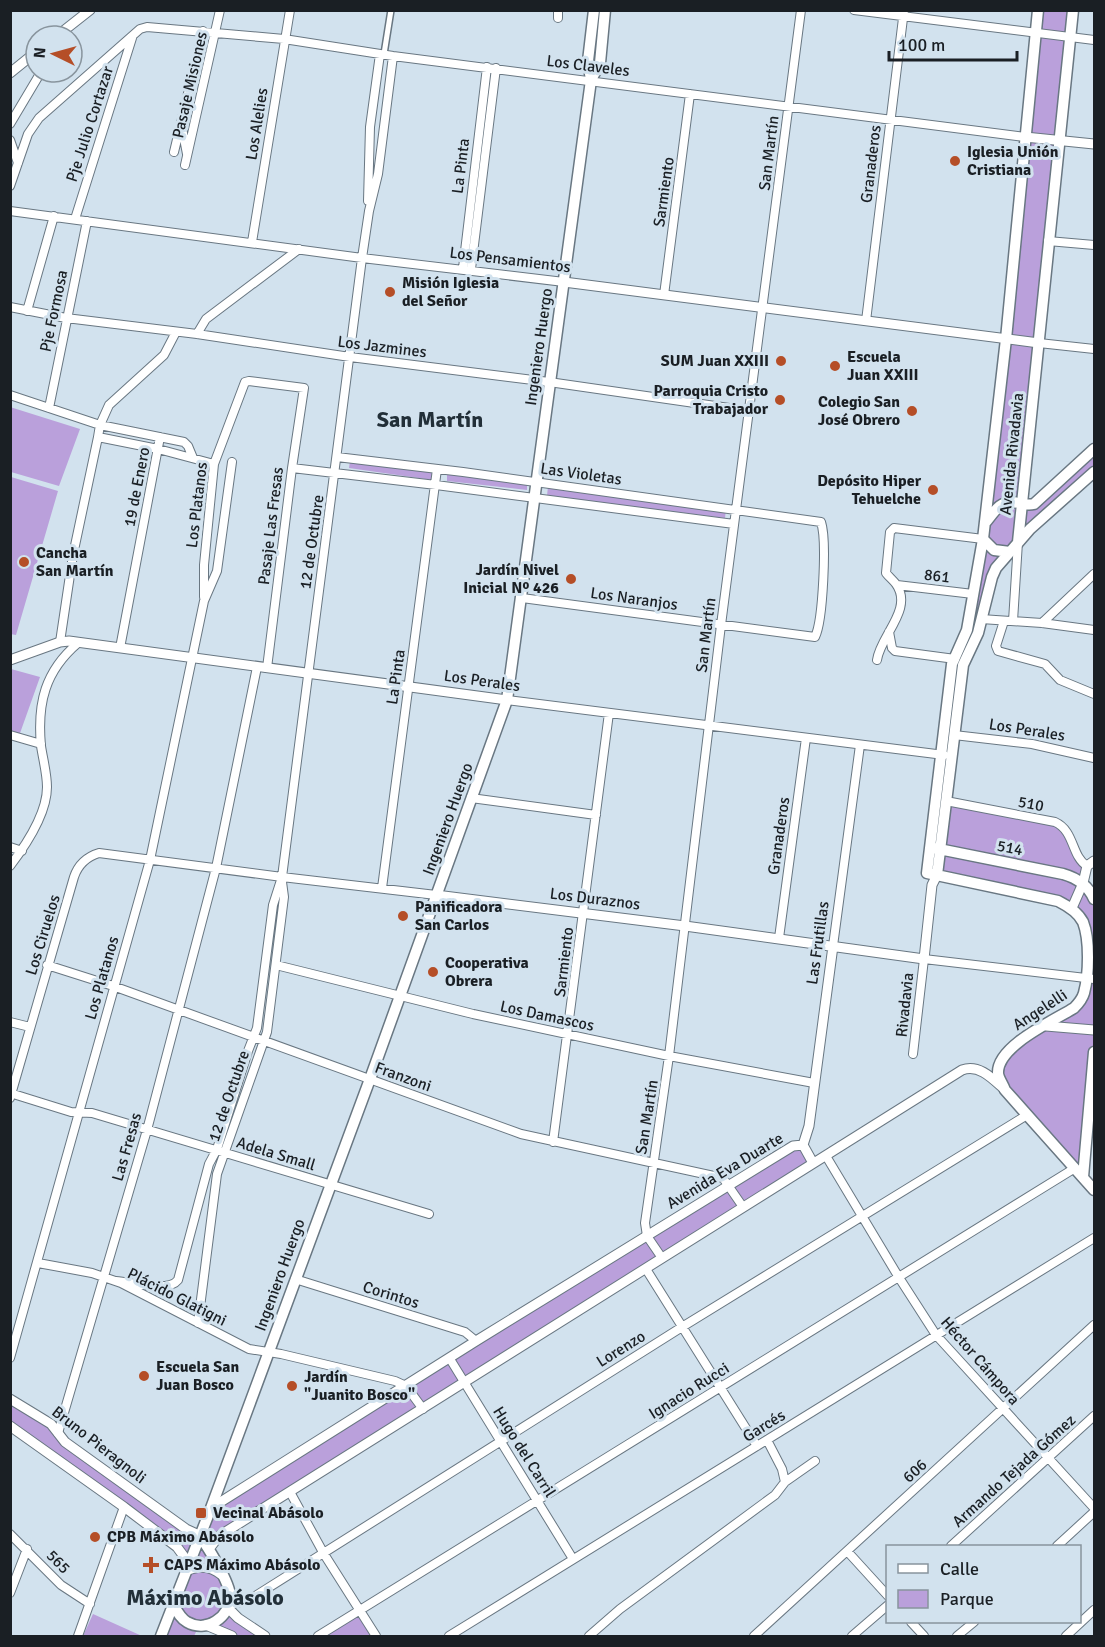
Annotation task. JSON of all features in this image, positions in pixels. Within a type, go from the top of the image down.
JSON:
[{"type":"main road","name":"Ingeniero Huergo","points":[[186,1567],[211,1508],[370,1079],[507,700],[591,80],[588,61],[594,10]]},
{"type":"main road","name":"Ingeniero Huergo","points":[[591,80],[600,63],[605,10]]},
{"type":"main road","name":"Avenida Rivadavia","points":[[932,878],[946,756],[951,672],[967,630],[985,523],[1006,339],[1038,10]]},
{"type":"main road","name":"Avenida Rivadavia","points":[[935,849],[943,830],[946,801],[946,756],[954,735],[963,665],[973,645],[996,568],[1018,542],[1073,10]]},
{"type":"main road","points":[[985,523],[998,506],[1013,502],[1034,504],[1095,449]]},
{"type":"main road","points":[[1018,542],[1095,472]]},
{"type":"main road","points":[[983,538],[994,549],[1010,552]]},
{"type":"main road","points":[[943,830],[953,848],[962,854]]},
{"type":"main road","name":"514","points":[[935,849],[1063,874],[1083,883]]},
{"type":"main road","points":[[932,878],[1058,901],[1072,908]]},
{"type":"main road","points":[[1083,883],[1095,899]]},
{"type":"main road","name":"Angelelli","points":[[1005,1090],[998,1075],[1002,1058],[1012,1046],[1080,1002],[1090,978],[1086,934],[1082,921],[1072,908]]},
{"type":"main road","points":[[1083,1177],[1095,1052]]},
{"type":"main road","points":[[1005,1090],[1095,1190]]},
{"type":"main road","points":[[173,1604],[178,1614],[187,1622],[202,1625],[215,1622],[223,1616],[228,1606],[230,1589],[199,1535]]},
{"type":"main road","points":[[160,1636],[186,1567]]},
{"type":"main road","points":[[194,1636],[202,1625]]},
{"type":"street","points":[[72,24],[90,10]]},
{"type":"street","name":"Pasaje Misiones","points":[[181,123],[186,161],[220,10]]},
{"type":"street","name":"Los Alelies","points":[[252,242],[290,10]]},
{"type":"street","points":[[382,54],[391,10]]},
{"type":"street","name":"San Martín","points":[[647,1236],[645,1223],[669,1056],[708,727],[801,10]]},
{"type":"street","points":[[854,10],[904,14],[1036,34],[1095,40]]},
{"type":"street","name":"Granaderos","points":[[866,321],[904,14]]},
{"type":"street","name":"Los Claveles","points":[[132,37],[147,27],[284,39],[393,56],[591,80],[890,121],[1025,136]]},
{"type":"street","name":"Pasaje Misiones","points":[[174,152],[203,31]]},
{"type":"street","points":[[10,186],[28,134],[39,118],[132,37]]},
{"type":"street","name":"Pje Julio Cortazar","points":[[75,219],[132,37]]},
{"type":"street","name":"12 de Octubre","points":[[369,211],[370,127],[382,54]]},
{"type":"street","name":"12 de Octubre","points":[[198,1323],[220,1150],[259,1017],[273,905],[282,877],[362,258],[369,211],[378,174],[393,56]]},
{"type":"street","points":[[10,73],[24,62]]},
{"type":"street","name":"La Pinta","points":[[467,269],[491,67]]},
{"type":"street","points":[[10,124],[33,84]]},
{"type":"street","name":"Sarmiento","points":[[663,295],[690,94]]},
{"type":"street","points":[[1025,136],[1095,144]]},
{"type":"street","points":[[10,141],[18,163]]},
{"type":"street","name":"Los Pensamientos","points":[[10,211],[362,258],[467,269],[1039,343]]},
{"type":"street","points":[[27,311],[54,216]]},
{"type":"street","name":"Pje Formosa","points":[[49,408],[87,220]]},
{"type":"street","points":[[1048,241],[1095,245]]},
{"type":"street","points":[[197,334],[206,319],[299,249]]},
{"type":"street","name":"Los Jazmines","points":[[10,308],[66,318],[750,411]]},
{"type":"street","points":[[60,642],[73,555],[100,424],[109,405],[164,355],[176,332]]},
{"type":"street","points":[[1039,343],[1095,349]]},
{"type":"street","name":"Los Platanos","points":[[10,1358],[150,860],[204,601],[204,565],[214,464],[245,382],[304,388]]},
{"type":"street","name":"Pasaje Las Fresas","points":[[267,668],[304,388]]},
{"type":"street","points":[[10,395],[100,424],[184,442],[193,458]]},
{"type":"street","points":[[98,437],[158,449],[214,464]]},
{"type":"street","name":"19 de Enero","points":[[120,648],[160,437]]},
{"type":"street","name":"Las Violetas","points":[[337,457],[537,482],[821,522],[824,530],[824,561],[818,631],[814,637]]},
{"type":"street","name":"Los Platanos","points":[[204,601],[217,571],[232,462]]},
{"type":"street","name":"Las Violetas","points":[[292,468],[734,524]]},
{"type":"street","name":"La Pinta","points":[[382,888],[437,469]]},
{"type":"street","points":[[877,660],[878,650],[899,613],[900,597],[897,585],[886,573],[890,532],[894,528],[983,538]]},
{"type":"street","points":[[1013,621],[1018,542]]},
{"type":"street","points":[[1042,623],[1095,574]]},
{"type":"street","name":"861","points":[[897,585],[973,594]]},
{"type":"street","name":"Los Naranjos","points":[[522,598],[814,637]]},
{"type":"street","points":[[981,619],[1042,623],[1095,630]]},
{"type":"street","points":[[1004,621],[996,646],[998,651],[1045,664],[1060,680],[1095,694]]},
{"type":"street","points":[[889,632],[892,648],[895,651],[955,659]]},
{"type":"street","name":"Los Perales","points":[[10,660],[60,642],[78,643],[708,727],[946,756]]},
{"type":"street","points":[[10,866],[22,851],[38,820],[45,798],[47,787],[41,744],[41,705],[48,681],[56,666],[78,643]]},
{"type":"street","points":[[216,868],[256,667]]},
{"type":"street","name":"Sarmiento","points":[[554,1142],[609,713]]},
{"type":"street","points":[[10,735],[41,744]]},
{"type":"street","name":"Los Perales","points":[[954,735],[1032,744],[1095,758]]},
{"type":"street","name":"Granaderos","points":[[779,938],[806,738]]},
{"type":"street","name":"Las Frutillas","points":[[803,1145],[809,1126],[860,745]]},
{"type":"street","points":[[471,798],[596,815]]},
{"type":"street","name":"510","points":[[946,801],[1055,822],[1066,829],[1080,859],[1091,864]]},
{"type":"street","points":[[10,847],[22,851]]},
{"type":"street","name":"Los Duraznos","points":[[92,855],[99,853],[779,938],[924,959],[1090,978]]},
{"type":"street","name":"Los Ciruelos","points":[[11,1095],[47,965],[77,869],[92,855]]},
{"type":"street","points":[[1072,908],[1091,864]]},
{"type":"street","name":"Las Fresas","points":[[58,1433],[147,1130],[216,868]]},
{"type":"street","name":"12 de Octubre","points":[[116,1281],[170,1287],[178,1280],[209,1164],[220,1150],[267,1032],[284,897],[282,877]]},
{"type":"street","name":"Avenida Rivadavia","points":[[924,959],[932,878]]},
{"type":"street","name":"Rivadavia","points":[[913,1054],[924,959]]},
{"type":"street","name":"Franzoni","points":[[47,965],[113,986],[521,1134],[723,1179],[743,1207]]},
{"type":"street","name":"Los Damascos","points":[[276,965],[568,1035],[814,1083]]},
{"type":"street","points":[[10,1022],[30,1027]]},
{"type":"street","points":[[1046,1026],[1095,1030]]},
{"type":"street","points":[[209,1549],[219,1536],[962,1070],[970,1067],[976,1068],[987,1074],[1005,1090]]},
{"type":"street","name":"Adela Small","points":[[11,1095],[79,1113],[92,1113],[429,1214]]},
{"type":"street","name":"Lorenzo","points":[[228,1606],[249,1600],[324,1554],[501,1440],[1027,1115]]},
{"type":"street","name":"Avenida Eva Duarte","points":[[211,1508],[476,1341],[793,1146],[803,1145],[813,1163]]},
{"type":"street","name":"Héctor Cámpora","points":[[826,1156],[936,1335],[1095,1510]]},
{"type":"street","name":"Ignacio Rucci","points":[[318,1636],[1075,1168]]},
{"type":"street","points":[[647,1236],[662,1258]]},
{"type":"street","name":"Garcés","points":[[449,1636],[1095,1238]]},
{"type":"street","name":"Plácido Glatigni","points":[[38,1263],[103,1276],[116,1281],[249,1349],[395,1381],[406,1386]]},
{"type":"street","points":[[646,1269],[758,1446]]},
{"type":"street","name":"Corintos","points":[[295,1279],[465,1332],[476,1341]]},
{"type":"street","name":"606","points":[[754,1636],[1095,1325]]},
{"type":"street","name":"Hugo del Carril","points":[[450,1359],[573,1559]]},
{"type":"street","points":[[406,1386],[423,1409]]},
{"type":"street","name":"Bruno Pieragnoli","points":[[10,1399],[51,1425],[65,1442],[176,1522],[199,1535]]},
{"type":"street","name":"Armando Tejada Gómez","points":[[952,1545],[1095,1416]]},
{"type":"street","name":"Bruno Pieragnoli","points":[[10,1426],[177,1547],[186,1567]]},
{"type":"street","points":[[767,1440],[782,1469],[785,1482]]},
{"type":"street","points":[[589,1636],[620,1609],[776,1495],[785,1482],[815,1461]]},
{"type":"street","points":[[290,1492],[324,1554],[376,1636]]},
{"type":"street","points":[[78,1636],[124,1507]]},
{"type":"street","points":[[1058,1545],[1095,1510]]},
{"type":"street","name":"565","points":[[10,1534],[61,1585],[90,1604]]},
{"type":"street","points":[[10,1593],[27,1549]]},
{"type":"street","points":[[847,1551],[886,1594]]},
{"type":"street","points":[[186,1567],[204,1567],[222,1576]]},
{"type":"street","points":[[228,1606],[238,1618],[265,1636]]},
{"type":"street","points":[[852,1636],[886,1607]]},
{"type":"street","points":[[1081,1623],[1095,1610]]},
{"type":"street","points":[[912,1623],[924,1636]]},
{"type":"street","points":[[957,1636],[973,1623]]},
{"type":"street","points":[[1066,1636],[1080,1623]]},
{"type":"street","points":[[202,1625],[232,1636]]},
{"type":"green space","points":[[1038,11],[1073,11],[1022,504],[1030,505],[1094,449],[1094,472],[996,568],[965,659],[946,801],[1061,825],[1082,864],[1083,883],[1094,899],[1094,1052],[1083,1177],[998,1075],[1002,1058],[1080,1002],[1086,934],[1072,908],[927,873],[951,672],[967,630],[983,539]]},
{"type":"green space","points":[[10,407],[80,429],[59,486],[11,472]]},
{"type":"green space","points":[[350,461],[433,472],[432,480],[349,468]]},
{"type":"green space","points":[[447,473],[527,484],[527,490],[447,481]]},
{"type":"green space","name":"Cancha San Martín","points":[[11,477],[58,491],[16,635],[10,634]]},
{"type":"green space","points":[[548,486],[726,509],[725,518],[547,496]]},
{"type":"green space","points":[[11,669],[40,677],[19,736],[11,733]]},
{"type":"green space","points":[[797,1145],[813,1163],[219,1536],[209,1549],[222,1576],[228,1608],[265,1636],[232,1636],[199,1626],[194,1636],[161,1636],[188,1561],[183,1553],[11,1426],[10,1399],[51,1424],[65,1442],[199,1535],[211,1508]]},
{"type":"green space","points":[[360,1609],[376,1636],[318,1636]]},
{"type":"green space","points":[[93,1614],[142,1636],[83,1636]]},
{"type":"place","name":"Iglesia Unión Cristiana","points":[[955,161]]},
{"type":"place","name":"Misión Iglesia del Señor","points":[[390,292]]},
{"type":"place","name":"SUM Juan XXIII","points":[[781,361]]},
{"type":"place","name":"Escuela Juan XXIII","points":[[835,366]]},
{"type":"place","name":"Parroquia Cristo Trabajador","points":[[780,400]]},
{"type":"place","name":"Colegio San José Obrero","points":[[912,411]]},
{"type":"place","name":"Depósito Hiper Tehuelche","points":[[933,490]]},
{"type":"place","name":"Cancha San Martín","points":[[24,562]]},
{"type":"place","name":"Jardín Nivel Inicial Nº 426","points":[[571,579]]},
{"type":"place","name":"Panificadora San Carlos","points":[[403,916]]},
{"type":"place","name":"Cooperativa Obrera","points":[[433,972]]},
{"type":"place","name":"Escuela San Juan Bosco","points":[[144,1376]]},
{"type":"place","name":"Jardín \"Juanito Bosco\"","points":[[292,1386]]},
{"type":"place","name":"Vecinal Abásolo","points":[[201,1513]]},
{"type":"place","name":"CPB Máximo Abásolo","points":[[95,1537]]},
{"type":"place","name":"CAPS Máximo Abásolo","points":[[151,1565]]},
{"type":"district","name":"San Martín","points":[[430,419]]},
{"type":"district","name":"Máximo Abásolo","points":[[205,1597]]}]
